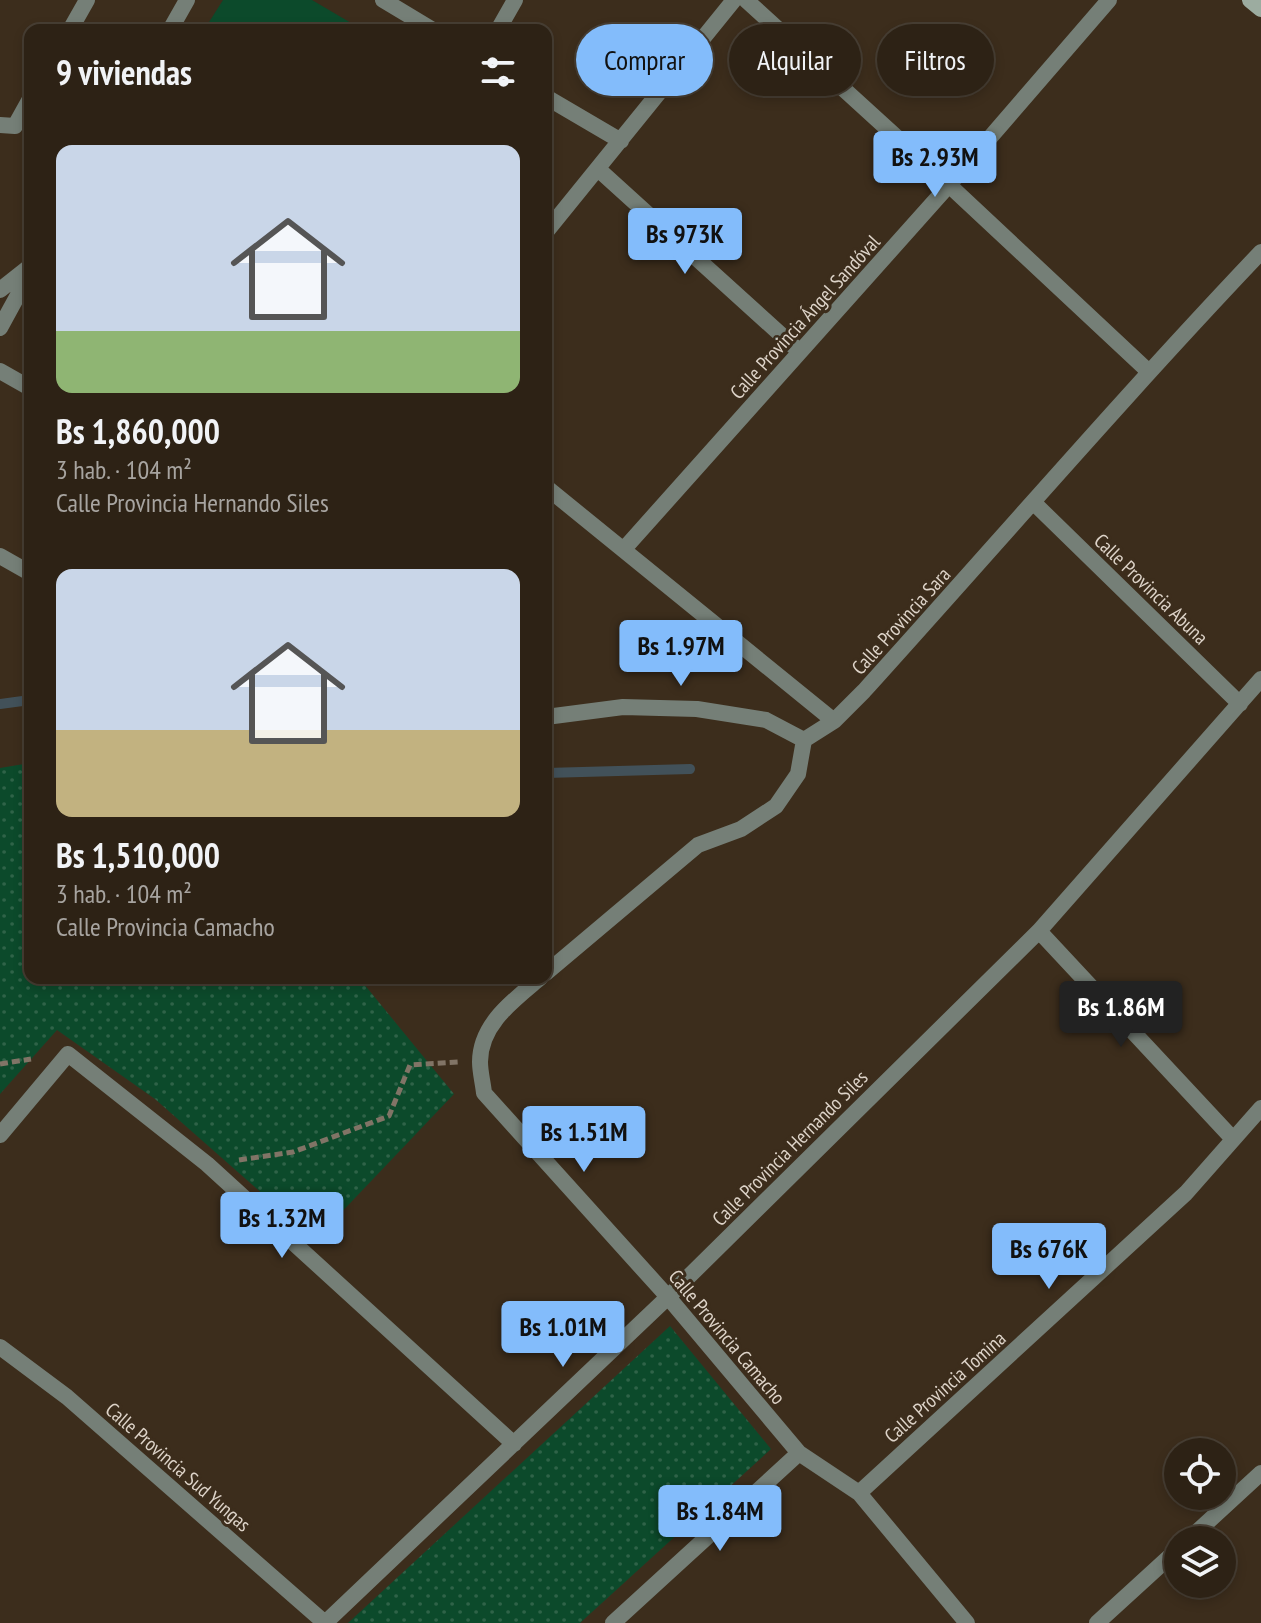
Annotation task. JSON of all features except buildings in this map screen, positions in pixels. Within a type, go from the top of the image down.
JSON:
[{"type":"street","points":[[73,24],[87,0]]},
{"type":"street","points":[[173,24],[187,0]]},
{"type":"street","points":[[383,0],[423,24]]},
{"type":"street","points":[[501,24],[515,0]]},
{"type":"street","points":[[552,225],[734,0]]},
{"type":"street","points":[[746,0],[1148,371]]},
{"type":"street","name":"Calle Provincia Ángel Sandóval","points":[[624,549],[949,185],[1109,0]]},
{"type":"street","points":[[1250,0],[1261,9]]},
{"type":"street","points":[[552,101],[621,141]]},
{"type":"street","points":[[7,126],[24,106]]},
{"type":"street","points":[[598,169],[800,352]]},
{"type":"street","name":"Calle Provincia Sara","points":[[804,740],[834,721],[1034,503],[1148,371],[1261,252]]},
{"type":"street","points":[[0,290],[24,271]]},
{"type":"street","points":[[0,328],[24,284]]},
{"type":"street","points":[[0,371],[24,385]]},
{"type":"street","points":[[552,492],[834,721]]},
{"type":"street","name":"Calle Provincia Abuna","points":[[1034,503],[1240,704]]},
{"type":"street","points":[[0,556],[24,570]]},
{"type":"street","name":"Calle Provincia Hernando Siles","points":[[325,1623],[668,1297],[1039,931],[1261,679]]},
{"type":"street","points":[[552,716],[623,707],[697,709],[766,720],[804,740],[798,774],[776,806],[741,829],[698,845],[552,968]]},
{"type":"street","points":[[1039,931],[1233,1139]]},
{"type":"street","points":[[480,1061],[484,1037],[504,1008],[533,984]]},
{"type":"street","points":[[0,1135],[68,1054],[207,1164],[514,1444]]},
{"type":"street","name":"Calle Provincia Camacho","points":[[480,1061],[484,1093],[668,1297],[799,1453],[859,1493],[967,1623]]},
{"type":"street","name":"Calle Provincia Tomina","points":[[859,1493],[1186,1193],[1261,1109]]},
{"type":"street","name":"Calle Provincia Sud Yungas","points":[[0,1347],[67,1397],[325,1623]]},
{"type":"street","points":[[613,1623],[799,1453]]},
{"type":"street","points":[[1203,1526],[1261,1473]]},
{"type":"street","points":[[1097,1623],[1164,1562]]},
{"type":"path","points":[[207,1164],[293,1152],[337,1138],[389,1116],[410,1065],[480,1061]]},
{"type":"green space","points":[[223,0],[312,0],[353,24],[208,24]]},
{"type":"green space","points":[[24,764],[24,984],[364,984],[454,1094],[315,1240],[155,1099],[57,1030],[0,1094],[0,768]]},
{"type":"green space","points":[[670,1326],[771,1449],[580,1623],[348,1623]]},
{"type":"waterway","points":[[0,704],[24,701]]},
{"type":"waterway","points":[[552,773],[690,769]]}]
